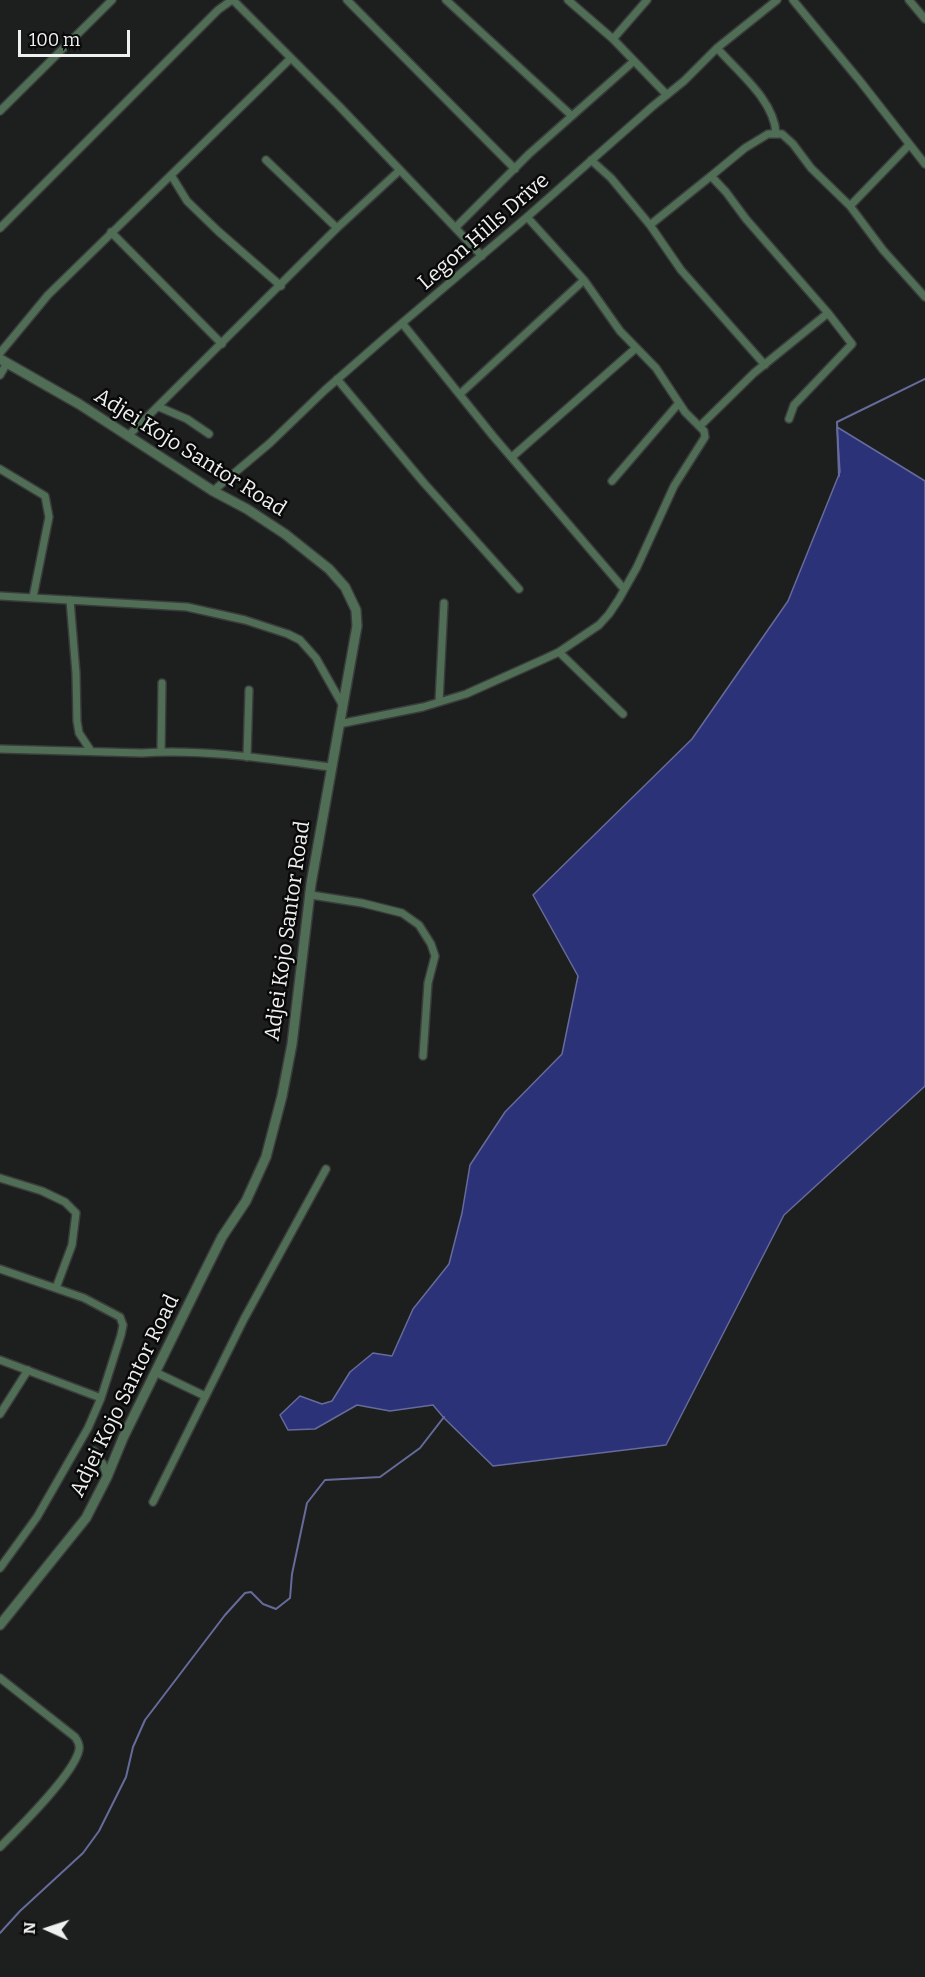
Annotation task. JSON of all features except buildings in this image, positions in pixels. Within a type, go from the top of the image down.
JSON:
[{"type":"street","points":[[0,111],[112,0]]},
{"type":"street","points":[[0,228],[218,10],[232,0],[339,106],[482,256]]},
{"type":"street","points":[[347,0],[515,169]]},
{"type":"street","points":[[446,0],[572,116]]},
{"type":"street","points":[[568,0],[613,39],[667,95]]},
{"type":"street","points":[[613,39],[646,0]]},
{"type":"street","name":"Legon Hills Drive","points":[[213,491],[270,443],[337,379],[684,81],[717,48],[777,0]]},
{"type":"street","points":[[793,0],[925,164]]},
{"type":"street","points":[[909,0],[925,19]]},
{"type":"street","points":[[717,48],[767,103],[775,122],[776,133]]},
{"type":"street","points":[[0,353],[42,301],[290,59]]},
{"type":"street","points":[[456,227],[515,169],[634,61]]},
{"type":"street","points":[[650,225],[752,144],[768,134],[776,133],[787,138],[811,168],[850,206],[883,250],[925,297]]},
{"type":"street","points":[[850,206],[909,145]]},
{"type":"street","points":[[266,160],[337,228]]},
{"type":"street","points":[[591,160],[611,178],[650,225],[681,270],[765,365]]},
{"type":"street","points":[[129,435],[337,228],[400,170]]},
{"type":"street","points":[[171,175],[187,201],[281,286]]},
{"type":"street","points":[[711,176],[852,344],[794,405],[789,419]]},
{"type":"street","points":[[339,724],[397,713],[466,694],[559,651],[599,624],[609,614],[637,567],[674,486],[705,437],[704,431],[689,418],[656,368],[620,331],[584,280],[527,217]]},
{"type":"street","points":[[111,232],[222,344]]},
{"type":"street","points":[[460,394],[584,280]]},
{"type":"street","points":[[700,426],[765,365],[828,313]]},
{"type":"street","points":[[402,323],[512,458],[624,589]]},
{"type":"street","points":[[512,458],[636,348]]},
{"type":"street","points":[[0,375],[4,361]]},
{"type":"street","name":"Adjei Kojo Santor Road","points":[[0,1625],[86,1518],[108,1477],[123,1438],[222,1237],[246,1201],[266,1157],[282,1096],[292,1044],[330,767],[357,626],[356,610],[351,596],[337,576],[285,534],[247,509],[213,491],[129,435],[4,361]]},
{"type":"street","points":[[337,379],[424,483],[519,589]]},
{"type":"street","points":[[612,481],[678,403]]},
{"type":"street","points":[[159,407],[187,419],[209,434]]},
{"type":"street","points":[[0,469],[45,496],[49,517],[33,597]]},
{"type":"street","points":[[0,596],[187,607],[245,620],[300,640],[316,658],[342,704]]},
{"type":"street","points":[[70,600],[76,672],[76,722],[79,733],[91,751]]},
{"type":"street","points":[[439,702],[444,603]]},
{"type":"street","points":[[559,651],[623,714]]},
{"type":"street","points":[[161,752],[162,683]]},
{"type":"street","points":[[247,757],[249,690]]},
{"type":"street","points":[[0,749],[161,752],[247,757],[330,767]]},
{"type":"street","points":[[311,895],[362,903],[402,913],[419,925],[431,944],[435,956],[428,983],[423,1056]]},
{"type":"street","points":[[153,1502],[246,1314],[326,1169]]},
{"type":"street","points":[[0,1178],[42,1191],[65,1202],[76,1214],[72,1245],[56,1288]]},
{"type":"street","points":[[0,1269],[84,1298],[120,1317],[123,1325],[101,1398],[81,1441],[37,1517],[0,1568]]},
{"type":"street","points":[[0,1360],[101,1398]]},
{"type":"street","points":[[0,1414],[28,1370]]},
{"type":"street","points":[[155,1372],[205,1396]]},
{"type":"street","points":[[94,1451],[108,1477]]},
{"type":"street","points":[[0,1678],[75,1737],[80,1749],[69,1769],[40,1805],[0,1847]]},
{"type":"shaded area","points":[[837,427],[925,481],[925,1086],[784,1215],[666,1445],[493,1466],[433,1405],[390,1411],[357,1405],[315,1429],[288,1430],[280,1415],[300,1396],[322,1404],[332,1401],[350,1372],[373,1353],[392,1356],[413,1309],[449,1264],[462,1213],[470,1165],[505,1112],[562,1054],[578,976],[533,895],[692,739],[788,601],[840,472]]},
{"type":"waterway","points":[[839,476],[837,422],[925,379]]},
{"type":"waterway","points":[[0,1933],[20,1911],[83,1853],[99,1831],[126,1777],[133,1747],[145,1720],[225,1615],[245,1593],[251,1592],[263,1604],[276,1609],[290,1598],[292,1574],[307,1503],[325,1480],[380,1477],[420,1448],[444,1417]]}]
